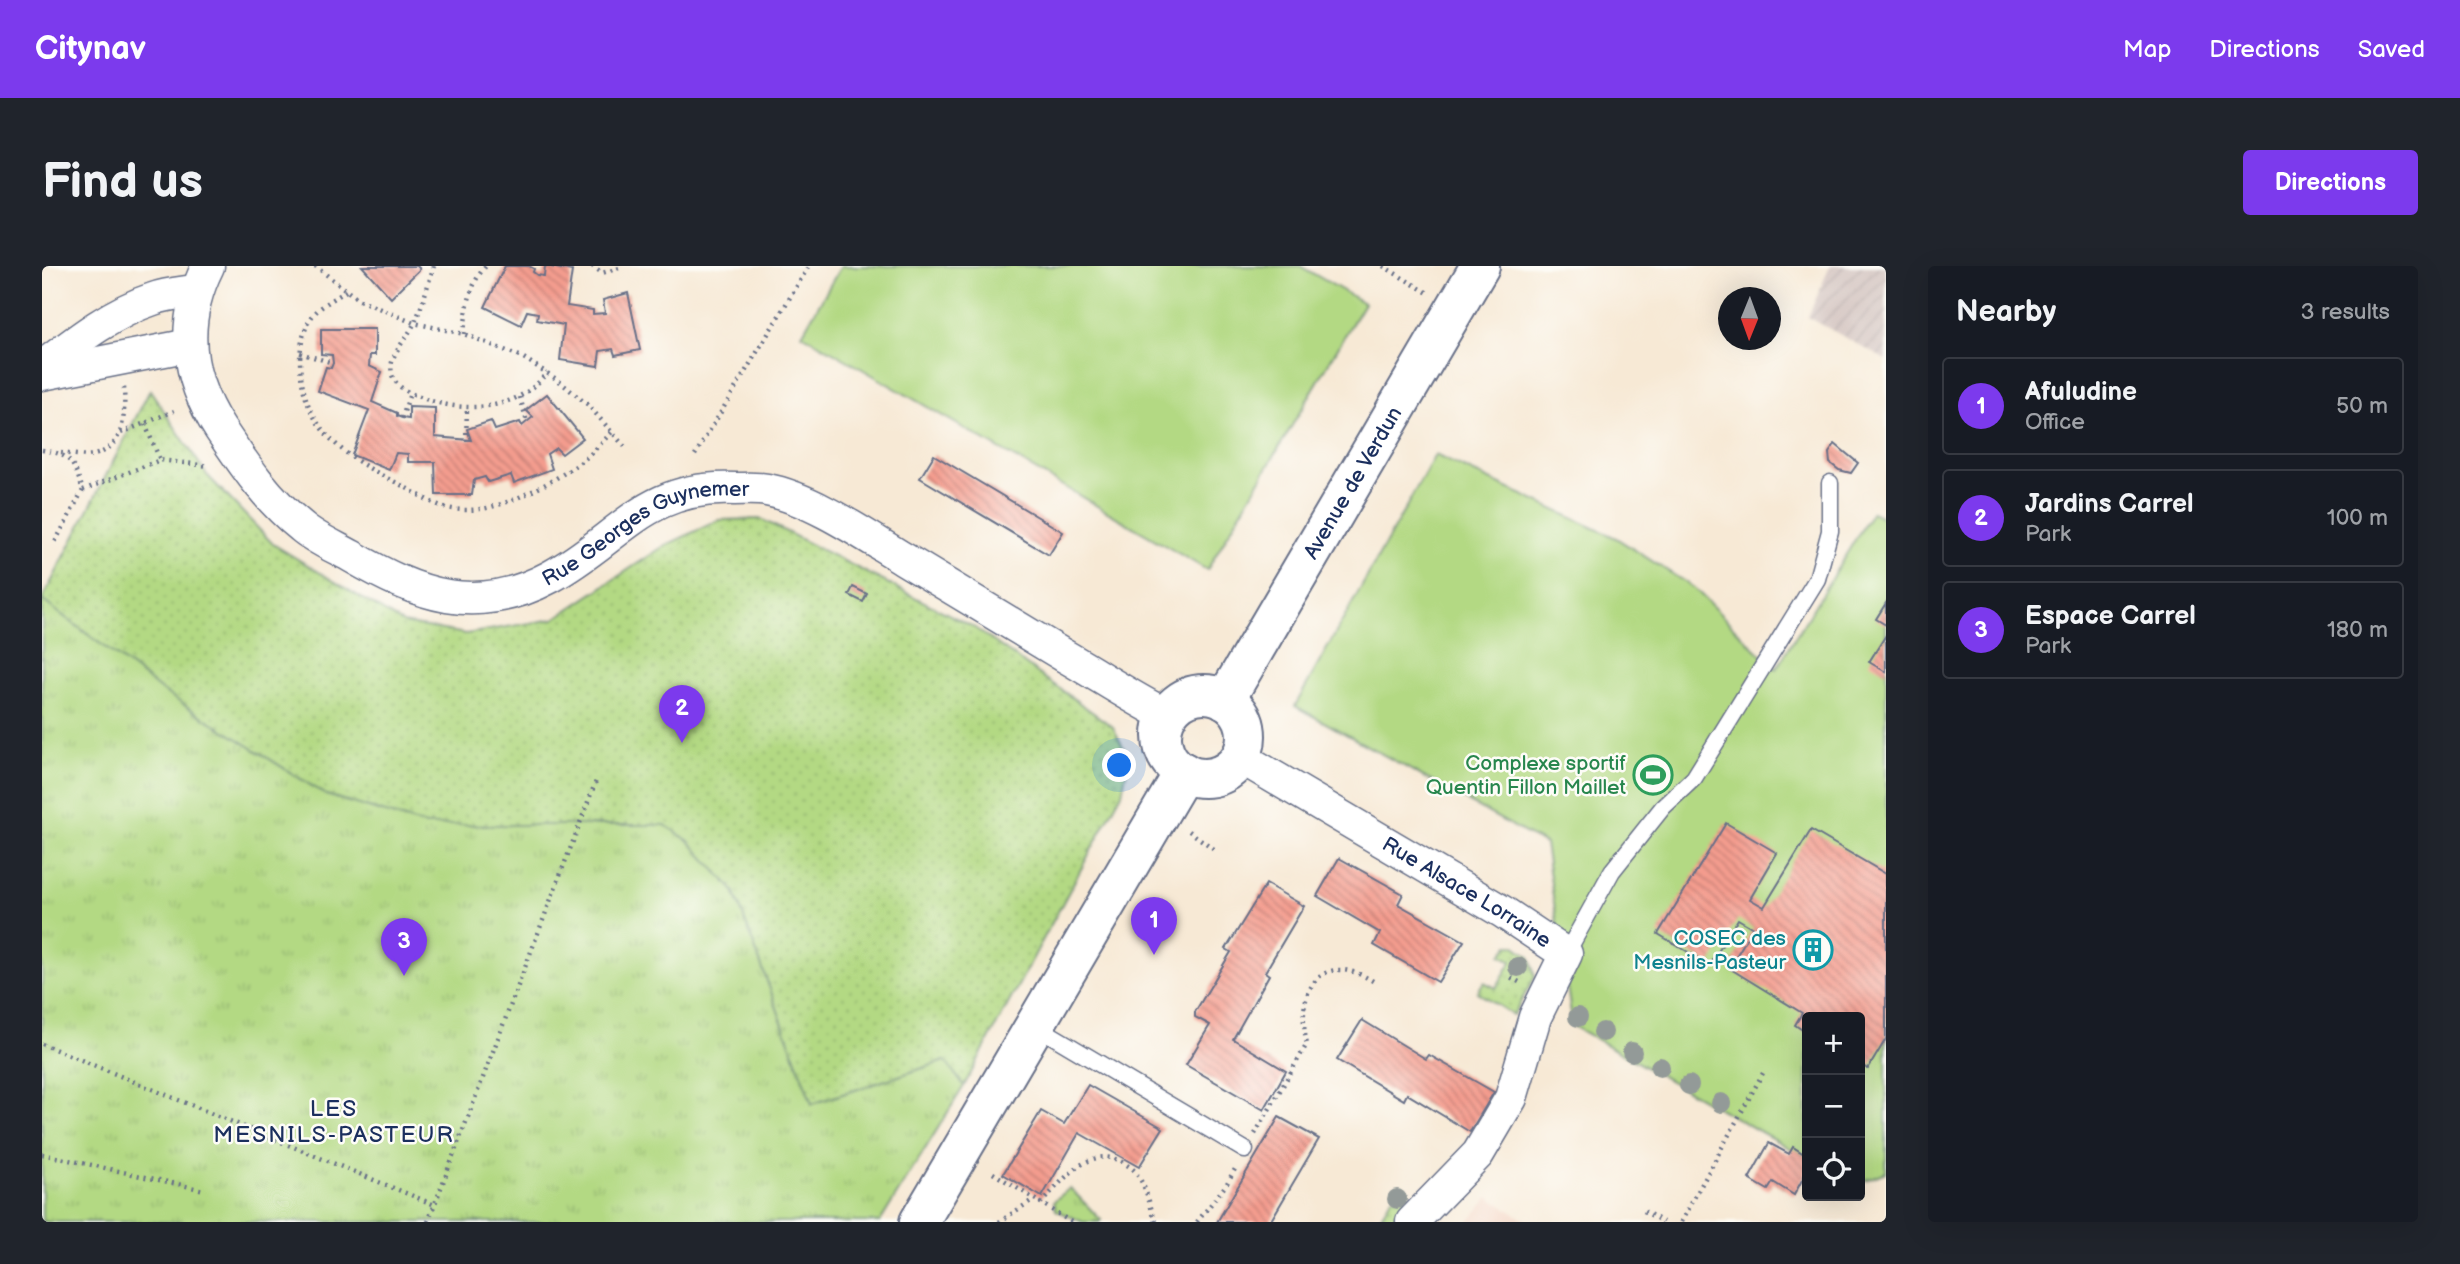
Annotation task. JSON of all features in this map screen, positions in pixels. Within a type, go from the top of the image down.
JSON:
[{"type":"street","name":"Avenue de Verdun","points":[[1225,700],[1480,266]]},
{"type":"street","name":"Rue Georges Guynemer","points":[[201,278],[190,317],[190,345],[203,397],[217,424],[250,474],[304,529],[393,580],[439,595],[461,598],[520,590],[564,568],[628,521],[658,503],[682,493],[703,488],[767,490],[799,500],[867,537],[1168,716]]},
{"type":"street","points":[[42,367],[122,312],[201,278]]},
{"type":"street","points":[[42,373],[190,345]]},
{"type":"street","points":[[1214,695],[1225,700],[1236,709],[1244,722],[1246,736],[1240,757],[1225,772],[1212,777],[1198,777],[1184,772],[1174,764],[1164,747],[1163,728],[1168,716],[1190,697],[1214,695]]},
{"type":"street","name":"Rue Alsace Lorraine","points":[[1240,757],[1503,912],[1566,954],[1535,1017],[1523,1063],[1504,1109],[1478,1154],[1412,1222]]},
{"type":"street","points":[[919,1222],[1184,772]]},
{"type":"lane","points":[[1566,954],[1612,871],[1662,807],[1694,778],[1817,579],[1830,531],[1829,483]]},
{"type":"lane","points":[[1036,1026],[1245,1150]]},
{"type":"path","points":[[315,266],[359,300],[414,323],[464,334],[522,357],[547,372],[588,405],[625,447]]},
{"type":"path","points":[[434,266],[414,323],[391,364],[396,383],[410,393],[445,405],[467,408],[504,403],[520,397],[540,383],[547,372]]},
{"type":"path","points":[[464,334],[467,307],[480,273],[486,266]]},
{"type":"path","points":[[592,266],[602,272],[623,267]]},
{"type":"path","points":[[695,455],[809,266]]},
{"type":"path","points":[[1383,266],[1455,309]]},
{"type":"path","points":[[346,291],[316,312],[307,325],[300,353],[305,400],[330,438],[348,456],[434,505],[453,509],[480,509],[509,502],[578,464],[612,432]]},
{"type":"path","points":[[300,353],[333,363]]},
{"type":"path","points":[[42,450],[92,456],[111,448],[121,433],[125,409],[123,380]]},
{"type":"path","points":[[402,418],[410,393]]},
{"type":"path","points":[[520,397],[527,422]]},
{"type":"path","points":[[466,441],[467,408]]},
{"type":"path","points":[[121,433],[174,411]]},
{"type":"path","points":[[145,424],[160,460]]},
{"type":"path","points":[[60,453],[74,466],[83,490]]},
{"type":"path","points":[[53,546],[83,490],[160,460],[221,468]]},
{"type":"path","points":[[428,1222],[596,781]]},
{"type":"path","points":[[1189,831],[1217,851]]},
{"type":"path","points":[[1520,984],[1510,976],[1526,948]]},
{"type":"path","points":[[1197,1222],[1226,1185],[1307,1044],[1302,1023],[1306,994],[1317,978],[1347,968],[1376,983]]},
{"type":"path","points":[[42,1044],[435,1205]]},
{"type":"path","points":[[1681,1222],[1763,1073]]},
{"type":"path","points":[[42,1154],[204,1190]]},
{"type":"path","points":[[1041,1203],[1075,1169],[1091,1159],[1115,1159],[1137,1173],[1156,1222]]},
{"type":"path","points":[[993,1173],[1070,1222]]},
{"type":"path","points":[[999,1222],[1034,1199]]},
{"type":"path","points":[[1644,1211],[1663,1222]]},
{"type":"shaded area","points":[[1830,266],[1886,266],[1886,360],[1808,317]]},
{"type":"shaded area","points":[[1489,1197],[1528,1222],[1468,1222]]},
{"type":"green space","points":[[841,266],[1300,266],[1364,303],[1207,570],[802,334]]},
{"type":"green space","points":[[150,390],[207,475],[273,544],[403,623],[466,634],[554,619],[664,546],[719,520],[761,519],[972,626],[1113,727],[1129,759],[1122,793],[964,1086],[945,1061],[812,1104],[734,891],[665,825],[424,825],[326,795],[164,692],[42,600]]},
{"type":"green space","name":"Complexe sportif Quentin Fillon Maillet","points":[[1435,455],[1616,538],[1694,588],[1776,669],[1872,512],[1886,519],[1886,1172],[1865,1180],[1865,1012],[1802,1012],[1802,1155],[1573,1026],[1545,844],[1295,706]]},
{"type":"green space","points":[[42,600],[164,692],[326,795],[424,825],[665,825],[689,841],[734,891],[812,1104],[945,1061],[964,1086],[880,1222],[42,1222]]},
{"type":"green space","points":[[1509,945],[1514,945],[1530,957],[1535,977],[1513,1015],[1477,992],[1484,982],[1496,988],[1512,961],[1501,955]]},
{"type":"green space","points":[[1070,1188],[1101,1220],[1099,1222],[1083,1222],[1056,1210],[1054,1201]]},
{"type":"green space","points":[[1406,1193],[1424,1207],[1405,1222],[1377,1222],[1392,1197]]},
{"type":"building","points":[[362,266],[417,266],[420,269],[391,298]]},
{"type":"building","points":[[505,266],[529,266],[537,275],[544,276],[545,266],[572,271],[567,306],[593,310],[593,314],[605,313],[603,300],[628,293],[640,350],[615,355],[613,349],[600,351],[598,366],[560,360],[564,325],[537,320],[538,313],[527,311],[521,325],[485,307]]},
{"type":"building","points":[[321,329],[375,329],[375,355],[370,355],[369,366],[382,372],[372,402],[397,413],[397,416],[409,419],[409,407],[435,408],[435,437],[471,440],[467,429],[491,421],[495,430],[520,422],[522,426],[533,417],[526,410],[547,394],[583,438],[562,454],[556,448],[547,454],[552,469],[514,483],[511,475],[488,482],[485,477],[474,480],[472,495],[436,495],[435,462],[408,462],[408,454],[396,453],[389,470],[352,455],[369,410],[318,391],[326,367],[331,368],[333,363],[332,355],[321,354]]},
{"type":"building","points":[[1835,444],[1858,463],[1851,473],[1839,470],[1830,463],[1829,453]]},
{"type":"building","points":[[934,455],[1063,532],[1049,555],[920,478]]},
{"type":"building","points":[[853,587],[867,594],[863,602],[849,595]]},
{"type":"building","points":[[1886,603],[1886,625],[1876,619]]},
{"type":"building","points":[[1886,635],[1886,672],[1869,662]]},
{"type":"building","name":"COSEC des Mesnils-Pasteur","points":[[1726,823],[1777,853],[1750,899],[1764,907],[1811,830],[1886,874],[1886,1039],[1868,1069],[1865,1068],[1865,1012],[1802,1013],[1729,968],[1753,928],[1738,919],[1710,965],[1658,934]]},
{"type":"building","points":[[1339,858],[1403,894],[1398,904],[1464,941],[1438,982],[1374,945],[1380,933],[1317,896]]},
{"type":"building","points":[[1266,884],[1304,906],[1265,972],[1269,975],[1233,1039],[1286,1071],[1264,1110],[1186,1065],[1210,1025],[1195,1017],[1195,1012],[1231,952],[1226,949]]},
{"type":"building","name":"COSEC des Mesnils-Pasteur","points":[[1802,1013],[1802,1030],[1795,1025]]},
{"type":"building","points":[[1362,1020],[1426,1059],[1429,1055],[1494,1092],[1470,1132],[1407,1094],[1404,1100],[1337,1060]]},
{"type":"building","points":[[1088,1085],[1163,1128],[1139,1167],[1079,1133],[1042,1197],[1003,1174],[1041,1111],[1064,1124]]},
{"type":"building","points":[[1279,1117],[1319,1139],[1270,1222],[1217,1222]]},
{"type":"building","points":[[1769,1143],[1789,1154],[1793,1147],[1802,1153],[1802,1180],[1794,1195],[1773,1182],[1768,1190],[1749,1179]]},
{"type":"place","name":"Jardins Carrel","points":[[682,743]]},
{"type":"place","name":"Complexe sportif Quentin Fillon Maillet","points":[[1653,775]]},
{"type":"place","name":"COSEC des Mesnils-Pasteur","points":[[1813,950]]},
{"type":"place","name":"Afuludine","points":[[1154,955]]},
{"type":"place","name":"Espace Carrel","points":[[404,976]]},
{"type":"district","name":"LES MESNILS-PASTEUR","points":[[334,1122]]}]
